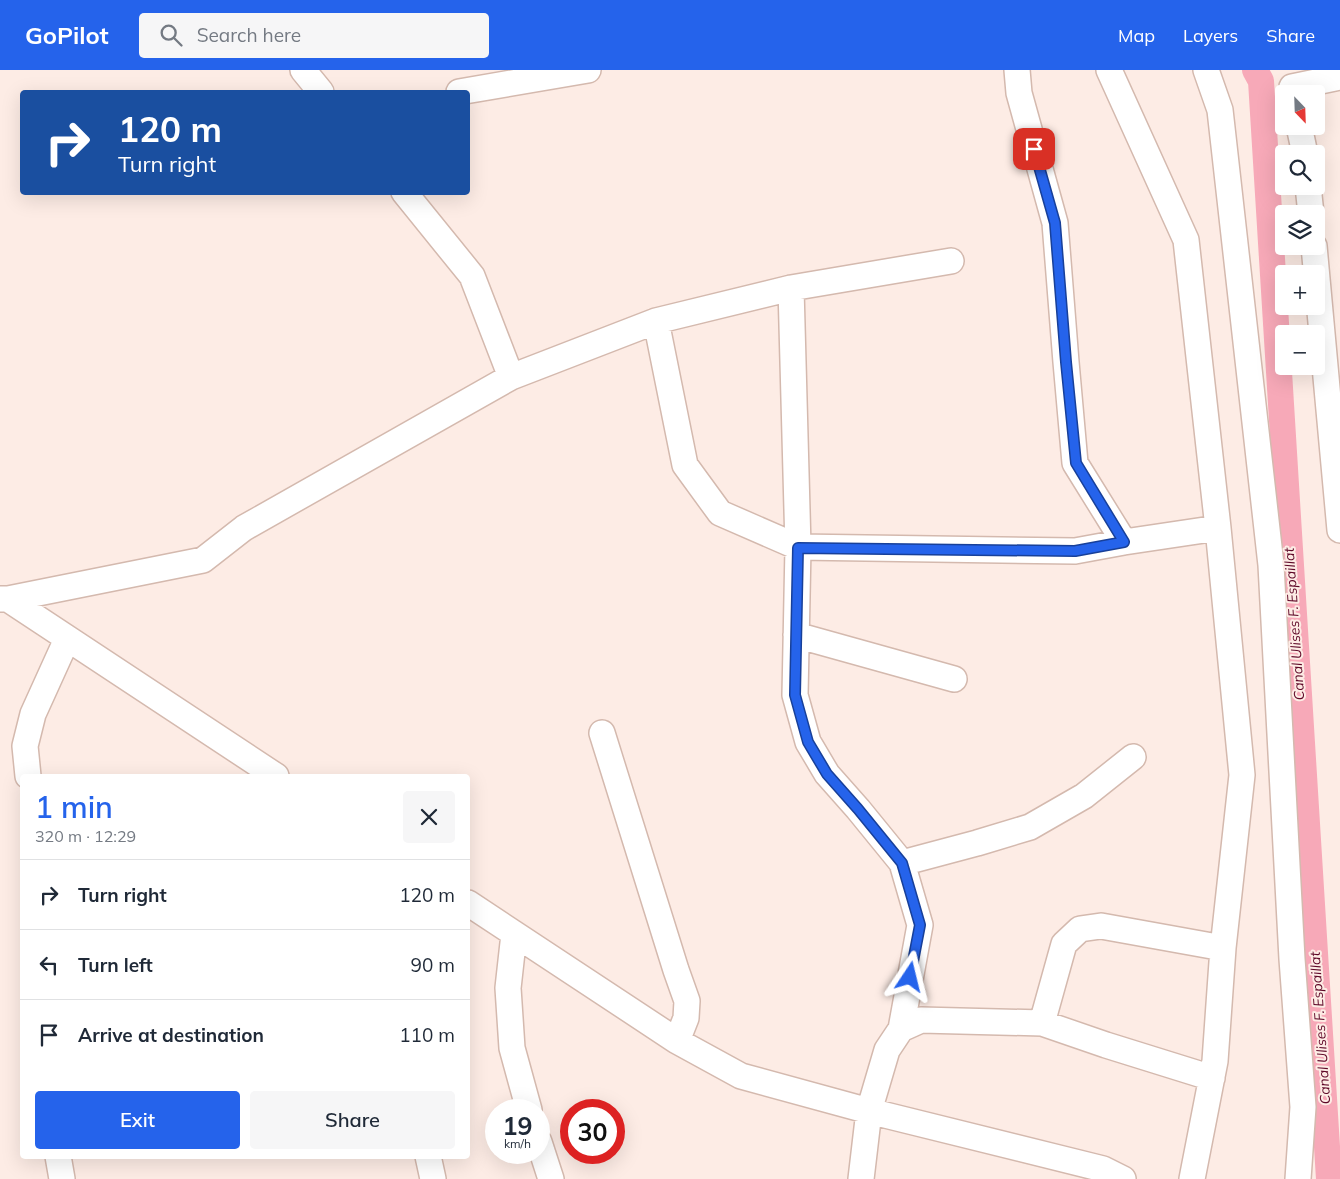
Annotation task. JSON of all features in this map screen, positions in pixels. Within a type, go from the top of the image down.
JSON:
[{"type":"street","points":[[303,70],[320,90]]},
{"type":"street","points":[[470,90],[588,70]]},
{"type":"street","points":[[1017,70],[1019,92],[1055,223],[1076,463],[1124,542]]},
{"type":"street","points":[[1109,70],[1186,240],[1218,528],[1242,775],[1223,948],[1215,1061],[1192,1179]]},
{"type":"street","points":[[1206,70],[1220,110],[1271,565],[1292,959],[1303,1107],[1298,1179]]},
{"type":"street","points":[[1290,84],[1340,77]]},
{"type":"street","points":[[406,195],[472,276],[511,377]]},
{"type":"street","points":[[1315,255],[1339,515]]},
{"type":"street","points":[[4,599],[203,560],[244,528],[511,377],[656,321],[791,288],[951,261]]},
{"type":"street","points":[[791,288],[798,548],[795,695],[808,742],[827,774],[902,863],[920,925],[901,1029],[887,1050],[869,1111],[861,1179]]},
{"type":"street","points":[[656,321],[685,465],[720,513],[798,548],[1075,551],[1218,528]]},
{"type":"street","points":[[4,599],[273,774]]},
{"type":"street","points":[[796,635],[954,679]]},
{"type":"street","points":[[28,774],[25,746],[33,714],[67,639]]},
{"type":"street","points":[[602,733],[687,1001],[686,1018],[677,1041]]},
{"type":"street","points":[[902,863],[1030,827],[1084,796],[1133,757]]},
{"type":"street","points":[[470,904],[677,1041],[741,1076],[869,1111],[1103,1169],[1123,1179]]},
{"type":"street","points":[[1042,1023],[1064,944],[1080,929],[1101,926],[1223,948]]},
{"type":"street","points":[[514,934],[508,988],[512,1048],[526,1099]]},
{"type":"street","points":[[901,1029],[920,1020],[1042,1023],[1212,1078]]},
{"type":"street","points":[[59,1159],[62,1179]]},
{"type":"street","points":[[429,1159],[433,1179]]},
{"type":"street","points":[[546,1164],[551,1179]]},
{"type":"waterway","name":"Canal Ulises F. Espaillat","points":[[1255,70],[1261,81],[1329,1179]]},
{"type":"route","points":[[910,977],[920,925],[902,863],[827,774],[808,742],[795,695],[798,548],[1075,551],[1124,542],[1076,463],[1055,223],[1034,149]]}]
